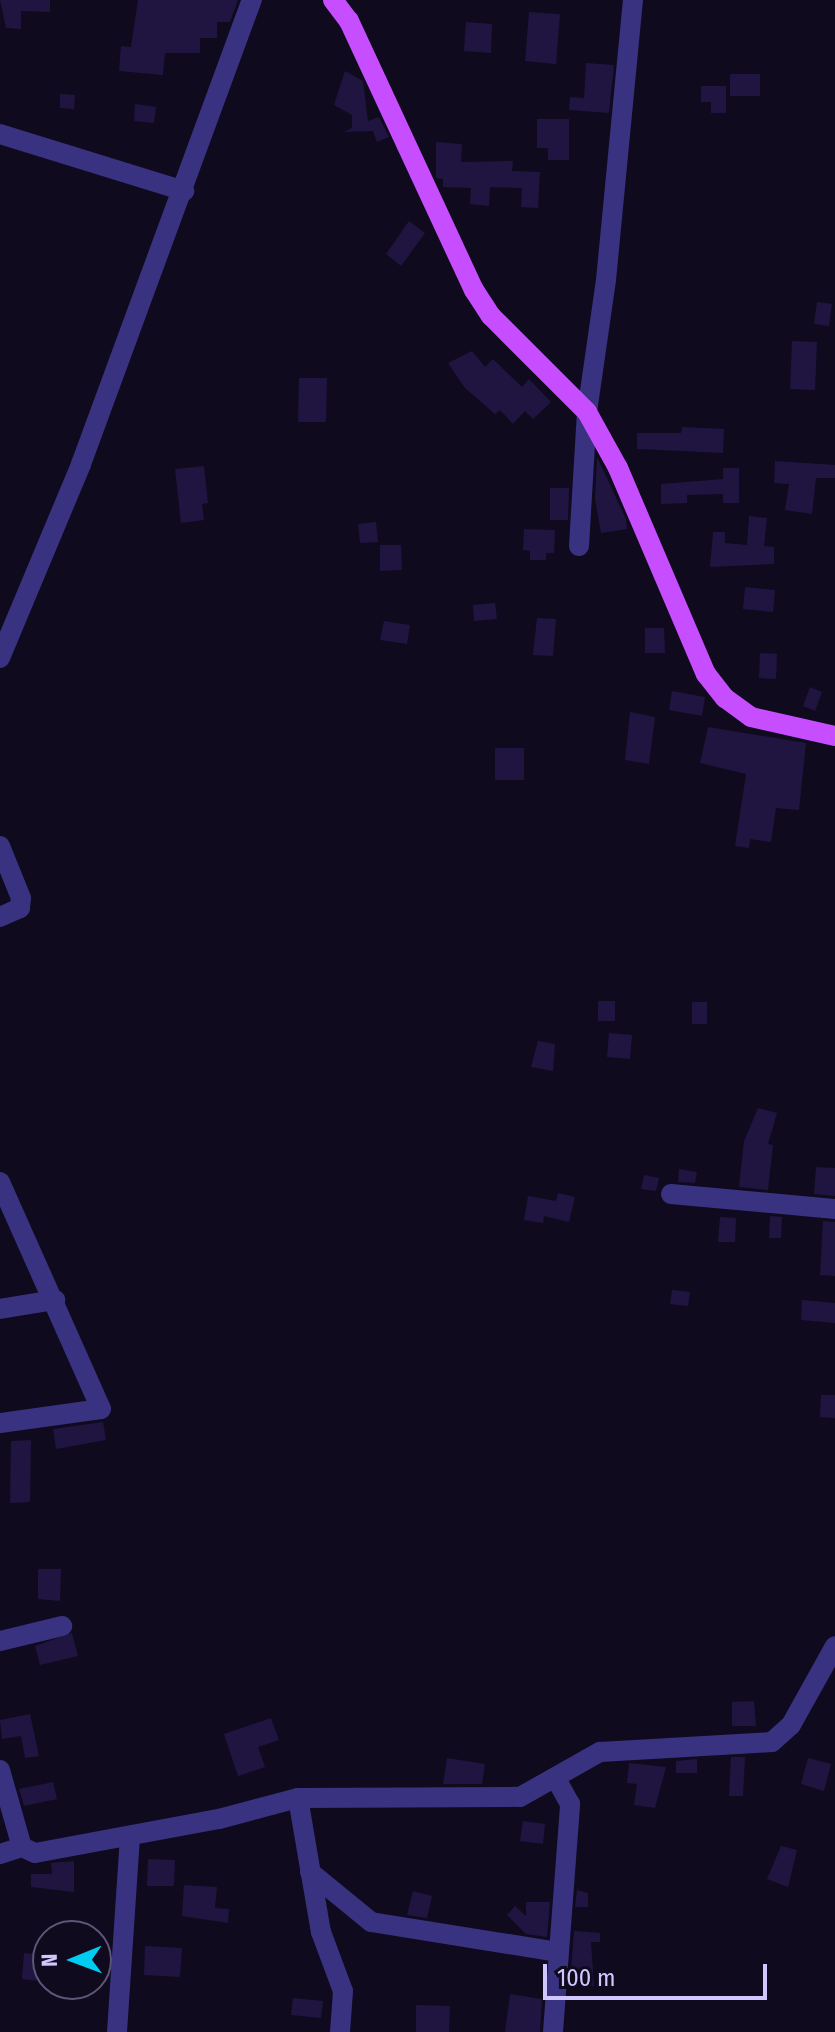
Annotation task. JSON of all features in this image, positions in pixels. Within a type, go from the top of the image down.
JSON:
[{"type":"main road","points":[[333,0],[349,21],[474,290],[491,316],[587,412],[618,468],[699,660],[715,686],[737,708],[765,723],[835,736]]},
{"type":"street","points":[[0,658],[81,464],[252,0]]},
{"type":"street","points":[[579,546],[587,412],[606,280],[633,0]]},
{"type":"street","points":[[0,134],[184,191]]},
{"type":"street","points":[[0,846],[21,898],[20,908],[0,917]]},
{"type":"street","points":[[0,1423],[101,1409],[55,1300],[2,1194]]},
{"type":"street","points":[[671,1194],[835,1209]]},
{"type":"street","points":[[0,1309],[55,1300]]},
{"type":"street","points":[[0,1641],[62,1626]]},
{"type":"street","points":[[0,1854],[22,1847],[35,1853],[130,1836],[298,1798],[484,1801],[520,1797],[600,1752],[772,1742],[791,1725],[835,1646]]},
{"type":"street","points":[[0,1770],[22,1847]]},
{"type":"street","points":[[553,2032],[570,1804],[556,1779]]},
{"type":"street","points":[[298,1798],[321,1932],[343,1991],[340,2032]]},
{"type":"street","points":[[117,2032],[130,1836]]},
{"type":"street","points":[[310,1872],[371,1922],[559,1952]]},
{"type":"building","points":[[0,0],[50,0],[50,12],[21,11],[21,29],[6,28]]},
{"type":"building","points":[[138,0],[238,0],[230,22],[217,22],[217,38],[200,38],[200,53],[165,53],[163,75],[119,71],[121,46],[131,47]]},
{"type":"building","points":[[529,12],[560,14],[556,64],[525,61]]},
{"type":"building","points":[[466,22],[492,24],[491,53],[464,51]]},
{"type":"building","points":[[586,63],[614,65],[609,113],[569,110],[570,97],[584,98]]},
{"type":"building","points":[[345,71],[363,81],[368,121],[379,117],[389,137],[377,142],[373,131],[344,132],[352,128],[352,115],[334,105]]},
{"type":"building","points":[[730,74],[760,74],[760,96],[730,96]]},
{"type":"building","points":[[701,86],[726,86],[726,113],[711,113],[711,102],[701,102]]},
{"type":"building","points":[[60,94],[75,95],[74,109],[60,108]]},
{"type":"building","points":[[135,104],[156,107],[154,123],[134,121]]},
{"type":"building","points":[[537,119],[569,119],[569,160],[548,160],[548,148],[537,148]]},
{"type":"building","points":[[436,142],[462,144],[461,162],[513,161],[512,171],[540,172],[538,208],[521,207],[522,188],[490,187],[489,206],[470,204],[471,188],[443,187],[443,179],[436,178]]},
{"type":"building","points":[[409,221],[425,233],[401,266],[386,254]]},
{"type":"building","points":[[817,302],[832,304],[829,326],[814,324]]},
{"type":"building","points":[[792,341],[817,342],[815,390],[790,389]]},
{"type":"building","points":[[472,351],[485,367],[493,359],[522,387],[529,379],[551,402],[533,419],[525,411],[513,424],[500,410],[495,414],[465,388],[448,363]]},
{"type":"building","points":[[299,378],[327,378],[326,422],[298,422]]},
{"type":"building","points":[[682,427],[724,429],[723,453],[637,449],[637,433],[681,433]]},
{"type":"building","points":[[597,457],[626,519],[627,529],[601,533],[595,499]]},
{"type":"building","points":[[775,461],[835,465],[835,478],[816,478],[812,514],[785,510],[789,484],[774,483]]},
{"type":"building","points":[[204,466],[208,503],[202,504],[204,520],[181,523],[175,469]]},
{"type":"building","points":[[723,468],[739,468],[739,503],[723,503],[723,494],[687,495],[687,503],[661,504],[661,484],[723,479]]},
{"type":"building","points":[[550,488],[569,488],[568,520],[550,520]]},
{"type":"building","points":[[749,516],[767,518],[764,546],[774,547],[774,564],[710,567],[713,532],[725,532],[725,543],[747,545]]},
{"type":"building","points":[[376,522],[378,542],[360,543],[358,524]]},
{"type":"building","points":[[524,529],[555,530],[554,553],[546,553],[546,560],[530,560],[530,551],[523,550]]},
{"type":"building","points":[[380,545],[401,545],[402,570],[380,571]]},
{"type":"building","points":[[745,587],[775,590],[773,612],[743,609]]},
{"type":"building","points":[[495,603],[497,619],[474,621],[473,605]]},
{"type":"building","points":[[537,618],[556,619],[553,656],[533,655]]},
{"type":"building","points":[[384,621],[410,625],[407,644],[380,640]]},
{"type":"building","points":[[645,628],[664,628],[665,653],[645,653]]},
{"type":"building","points":[[760,653],[777,654],[776,679],[759,678]]},
{"type":"building","points":[[810,687],[822,692],[815,711],[803,706]]},
{"type":"building","points":[[672,691],[705,697],[702,716],[669,710]]},
{"type":"building","points":[[630,712],[655,717],[649,764],[625,760]]},
{"type":"building","points":[[708,727],[806,743],[799,810],[776,808],[771,842],[750,839],[749,848],[735,846],[746,774],[700,763]]},
{"type":"building","points":[[495,748],[524,748],[524,780],[495,780]]},
{"type":"building","points":[[598,1001],[615,1001],[615,1021],[598,1021]]},
{"type":"building","points":[[692,1002],[707,1002],[707,1024],[692,1024]]},
{"type":"building","points":[[609,1033],[632,1035],[630,1059],[607,1057]]},
{"type":"building","points":[[538,1041],[555,1044],[553,1071],[531,1067]]},
{"type":"building","points":[[758,1108],[777,1113],[768,1144],[773,1145],[768,1190],[739,1187],[744,1141]]},
{"type":"building","points":[[816,1167],[835,1168],[835,1196],[814,1194]]},
{"type":"building","points":[[679,1169],[697,1172],[695,1183],[678,1182]]},
{"type":"building","points":[[644,1175],[659,1178],[656,1191],[641,1189]]},
{"type":"building","points":[[558,1193],[575,1197],[569,1222],[544,1216],[543,1223],[524,1220],[528,1196],[556,1201]]},
{"type":"building","points":[[770,1216],[782,1217],[781,1238],[769,1238]]},
{"type":"building","points":[[720,1217],[736,1218],[735,1242],[718,1242]]},
{"type":"building","points":[[823,1221],[835,1222],[835,1276],[820,1275]]},
{"type":"building","points":[[672,1290],[690,1292],[688,1306],[670,1304]]},
{"type":"building","points":[[802,1300],[835,1303],[835,1323],[801,1320]]},
{"type":"building","points":[[821,1395],[835,1395],[835,1418],[820,1417]]},
{"type":"building","points":[[103,1422],[106,1440],[56,1449],[53,1429]]},
{"type":"building","points":[[31,1440],[30,1502],[10,1503],[11,1441]]},
{"type":"building","points":[[38,1569],[61,1569],[60,1601],[38,1599]]},
{"type":"building","points":[[72,1633],[78,1656],[40,1665],[35,1646]]},
{"type":"building","points":[[754,1701],[756,1726],[732,1726],[732,1702]]},
{"type":"building","points":[[30,1714],[39,1756],[25,1758],[21,1736],[2,1739],[0,1720]]},
{"type":"building","points":[[271,1718],[279,1740],[258,1747],[265,1767],[238,1776],[224,1734]]},
{"type":"building","points":[[731,1757],[745,1757],[743,1796],[729,1796]]},
{"type":"building","points":[[447,1758],[485,1764],[482,1784],[443,1784]]},
{"type":"building","points":[[808,1758],[831,1764],[824,1791],[801,1784]]},
{"type":"building","points":[[697,1759],[697,1773],[676,1773],[676,1761]]},
{"type":"building","points":[[629,1763],[666,1767],[655,1808],[634,1805],[637,1784],[627,1783]]},
{"type":"building","points":[[53,1782],[57,1799],[24,1806],[19,1789]]},
{"type":"building","points":[[523,1821],[545,1824],[543,1844],[520,1841]]},
{"type":"building","points":[[781,1846],[797,1850],[788,1887],[767,1879]]},
{"type":"building","points":[[148,1859],[175,1860],[174,1886],[147,1886]]},
{"type":"building","points":[[74,1861],[74,1892],[31,1887],[31,1874],[52,1874],[51,1863]]},
{"type":"building","points":[[184,1885],[217,1887],[215,1908],[229,1909],[228,1923],[182,1916]]},
{"type":"building","points":[[577,1890],[588,1893],[588,1907],[575,1907]]},
{"type":"building","points":[[413,1891],[432,1896],[427,1918],[407,1915]]},
{"type":"building","points":[[526,1902],[550,1902],[547,1937],[526,1934],[507,1915],[515,1906],[526,1916]]},
{"type":"building","points":[[574,1931],[600,1933],[600,1942],[591,1942],[594,1986],[570,1984]]},
{"type":"building","points":[[145,1946],[182,1948],[180,1977],[144,1975]]},
{"type":"building","points":[[24,1953],[32,1954],[32,1980],[22,1979]]},
{"type":"building","points":[[510,1994],[542,1999],[540,2032],[505,2032]]},
{"type":"building","points":[[293,1998],[323,2001],[321,2018],[291,2015]]},
{"type":"building","points":[[416,2005],[450,2006],[449,2032],[416,2032]]}]
